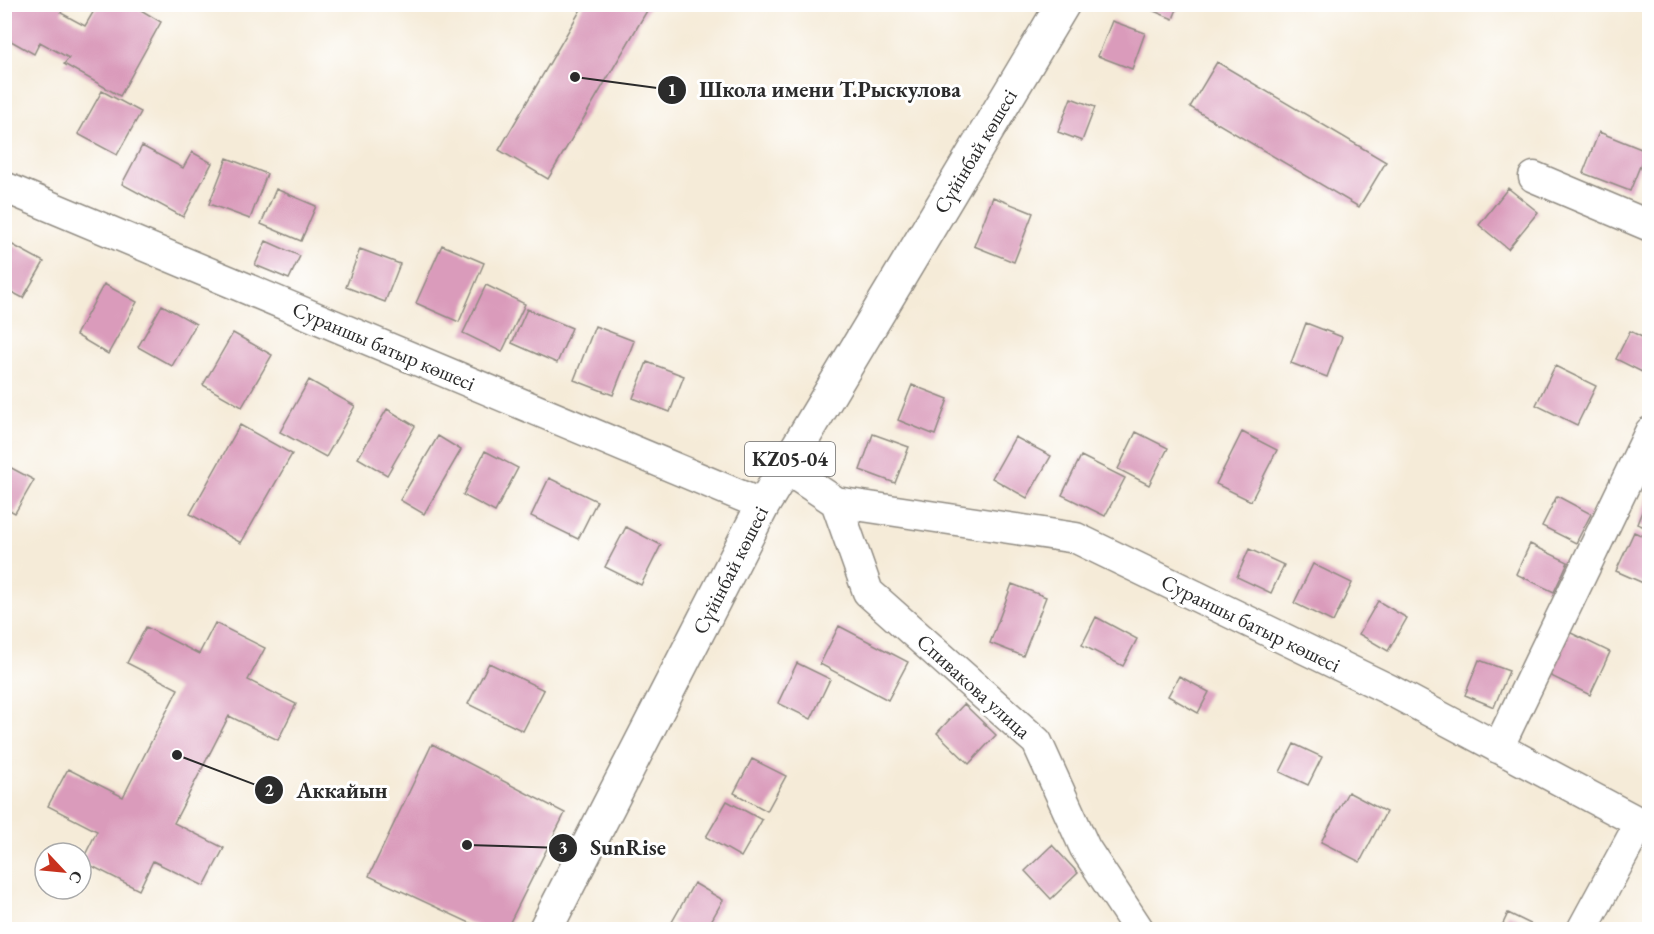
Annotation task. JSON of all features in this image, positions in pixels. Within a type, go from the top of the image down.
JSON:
[{"type":"main road","name":"Сүйінбай көшесі","points":[[545,930],[763,505],[1063,4]]},
{"type":"street","points":[[1534,177],[1650,226]]},
{"type":"street","name":"Сураншы батыр көшесі","points":[[4,187],[763,505]]},
{"type":"street","points":[[1498,748],[1650,432]]},
{"type":"street","points":[[785,468],[836,502]]},
{"type":"street","name":"Сураншы батыр көшесі","points":[[836,502],[1076,538],[1390,690],[1645,825]]},
{"type":"street","name":"Спивакова улица","points":[[836,502],[868,592],[1037,742],[1084,848],[1139,930]]},
{"type":"street","points":[[1582,930],[1645,825]]},
{"type":"building","points":[[4,4],[66,4],[61,13],[85,26],[98,4],[131,4],[161,22],[120,96],[64,64],[69,58],[40,42],[34,54],[4,37]]},
{"type":"building","points":[[584,4],[651,4],[548,179],[499,150]]},
{"type":"building","points":[[1137,4],[1179,4],[1173,19]]},
{"type":"building","points":[[1112,21],[1145,33],[1132,69],[1098,56]]},
{"type":"building","points":[[1217,62],[1386,162],[1359,207],[1190,107]]},
{"type":"building","points":[[102,91],[141,112],[117,155],[78,134]]},
{"type":"building","points":[[1071,98],[1095,107],[1082,141],[1058,132]]},
{"type":"building","points":[[1599,132],[1646,151],[1630,191],[1583,173]]},
{"type":"building","points":[[142,146],[183,168],[192,152],[212,163],[183,217],[122,184]]},
{"type":"building","points":[[227,158],[267,174],[250,219],[209,204]]},
{"type":"building","points":[[1508,188],[1538,212],[1508,249],[1479,225]]},
{"type":"building","points":[[276,189],[316,206],[301,241],[261,224]]},
{"type":"building","points":[[993,197],[1033,213],[1014,262],[974,246]]},
{"type":"building","points":[[266,241],[300,256],[289,279],[255,265]]},
{"type":"building","points":[[9,243],[44,262],[23,298],[4,288],[4,251]]},
{"type":"building","points":[[442,245],[484,263],[459,322],[416,303]]},
{"type":"building","points":[[360,249],[400,264],[385,302],[346,287]]},
{"type":"building","points":[[104,284],[137,302],[108,354],[76,335]]},
{"type":"building","points":[[486,285],[525,304],[502,352],[463,333]]},
{"type":"building","points":[[162,305],[196,324],[172,366],[138,347]]},
{"type":"building","points":[[527,309],[572,328],[557,363],[512,343]]},
{"type":"building","points":[[1306,323],[1342,337],[1327,377],[1291,363]]},
{"type":"building","points":[[595,326],[634,341],[613,395],[574,380]]},
{"type":"building","points":[[1630,331],[1650,341],[1650,376],[1616,359]]},
{"type":"building","points":[[233,333],[272,355],[242,407],[203,385]]},
{"type":"building","points":[[647,362],[684,376],[670,412],[633,398]]},
{"type":"building","points":[[1555,366],[1596,386],[1577,425],[1536,405]]},
{"type":"building","points":[[309,380],[355,406],[326,457],[280,432]]},
{"type":"building","points":[[912,385],[948,399],[935,435],[898,420]]},
{"type":"building","points":[[387,409],[415,426],[387,475],[358,458]]},
{"type":"building","points":[[240,425],[292,454],[241,543],[190,514]]},
{"type":"building","points":[[1136,432],[1168,448],[1149,485],[1118,469]]},
{"type":"building","points":[[1242,432],[1277,450],[1251,501],[1216,484]]},
{"type":"building","points":[[873,434],[909,447],[895,483],[860,470]]},
{"type":"building","points":[[438,436],[461,450],[424,514],[400,500]]},
{"type":"building","points":[[1015,437],[1051,456],[1027,498],[992,478]]},
{"type":"building","points":[[485,451],[518,468],[495,512],[463,495]]},
{"type":"building","points":[[1081,456],[1125,478],[1105,516],[1062,495]]},
{"type":"building","points":[[4,464],[34,480],[15,513],[4,507]]},
{"type":"building","points":[[549,478],[597,501],[578,539],[531,516]]},
{"type":"building","points":[[1650,494],[1650,529],[1637,524]]},
{"type":"building","points":[[1557,496],[1591,514],[1576,543],[1542,526]]},
{"type":"building","points":[[626,527],[661,545],[641,585],[605,567]]},
{"type":"building","points":[[1634,532],[1650,539],[1650,586],[1616,571]]},
{"type":"building","points":[[1530,544],[1568,562],[1554,592],[1516,574]]},
{"type":"building","points":[[1249,549],[1284,565],[1271,593],[1237,577]]},
{"type":"building","points":[[1313,564],[1352,583],[1333,622],[1294,603]]},
{"type":"building","points":[[1012,584],[1046,597],[1023,656],[990,643]]},
{"type":"building","points":[[1378,601],[1407,618],[1388,651],[1359,634]]},
{"type":"building","points":[[1096,617],[1137,639],[1123,666],[1082,645]]},
{"type":"building","points":[[215,623],[265,648],[248,680],[296,704],[278,740],[229,716],[174,823],[224,848],[204,886],[153,861],[139,890],[93,867],[92,841],[97,831],[48,806],[68,769],[123,797],[178,689],[127,663],[146,627],[199,654]]},
{"type":"building","points":[[839,626],[908,662],[888,700],[820,664]]},
{"type":"building","points":[[1567,631],[1610,652],[1590,695],[1547,674]]},
{"type":"building","points":[[1479,660],[1509,671],[1494,707],[1465,695]]},
{"type":"building","points":[[489,663],[544,690],[523,731],[468,704]]},
{"type":"building","points":[[797,663],[830,679],[811,719],[778,703]]},
{"type":"building","points":[[1179,676],[1209,692],[1198,713],[1168,696]]},
{"type":"building","points":[[964,704],[996,735],[969,764],[937,733]]},
{"type":"building","points":[[432,744],[565,813],[506,930],[485,930],[369,876]]},
{"type":"building","points":[[1294,744],[1322,757],[1308,785],[1280,772]]},
{"type":"building","points":[[752,759],[786,776],[767,811],[734,793]]},
{"type":"building","points":[[1348,792],[1386,812],[1360,862],[1321,842]]},
{"type":"building","points":[[727,801],[762,820],[741,857],[706,837]]},
{"type":"building","points":[[1052,845],[1078,873],[1051,899],[1025,871]]},
{"type":"building","points":[[694,883],[723,900],[706,930],[684,930],[672,922]]},
{"type":"building","points":[[1508,913],[1543,930],[1500,930]]},
{"type":"place","name":"Школа имени Т.Рыскулова","points":[[575,77]]},
{"type":"place","name":"Аккайын","points":[[177,755]]},
{"type":"place","name":"SunRise","points":[[467,845]]}]
